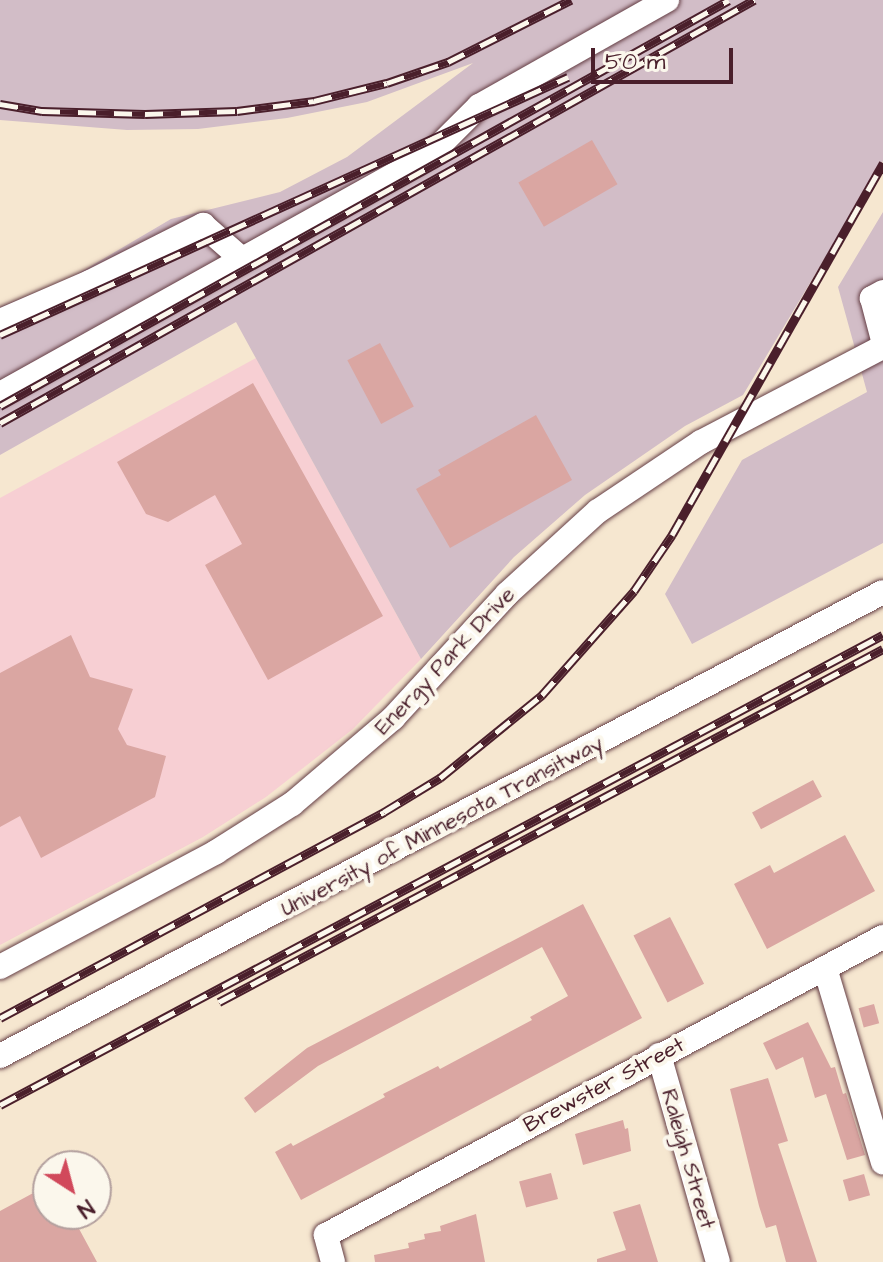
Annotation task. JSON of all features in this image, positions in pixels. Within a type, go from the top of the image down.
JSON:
[{"type":"street","points":[[0,394],[414,164],[436,149],[479,106],[667,0]]},
{"type":"street","points":[[0,321],[90,282],[203,225],[242,259]]},
{"type":"street","points":[[883,292],[872,298],[883,340]]},
{"type":"street","name":"Energy Park Drive","points":[[0,967],[216,852],[292,804],[393,718],[507,594],[598,511],[701,442],[883,347]]},
{"type":"street","name":"University of Minnesota Transitway","points":[[0,1056],[883,592]]},
{"type":"street","name":"Brewster Street","points":[[333,1262],[326,1235],[883,937]]},
{"type":"street","points":[[825,968],[883,1163]]},
{"type":"street","name":"Raleigh Street","points":[[659,1055],[718,1262]]},
{"type":"shaded area","points":[[0,0],[883,0],[883,161],[743,395],[685,426],[585,495],[514,557],[421,659],[236,322],[0,455],[0,307],[69,279],[171,219],[280,192],[347,157],[473,63],[367,102],[287,118],[198,129],[127,130],[0,120]]},
{"type":"shaded area","points":[[883,212],[883,543],[692,644],[665,594],[742,460],[867,392],[838,287]]},
{"type":"shaded area","points":[[256,358],[421,659],[353,729],[266,797],[203,837],[0,945],[0,498]]},
{"type":"building","points":[[592,140],[618,184],[544,227],[518,182]]},
{"type":"building","points":[[380,343],[414,407],[381,424],[347,360]]},
{"type":"building","points":[[253,383],[383,616],[268,680],[205,565],[242,544],[215,495],[168,522],[146,514],[117,462]]},
{"type":"building","points":[[536,415],[572,480],[450,548],[416,489],[441,475],[438,470]]},
{"type":"building","points":[[71,635],[90,677],[133,689],[118,729],[127,745],[166,756],[155,797],[41,858],[20,816],[0,827],[0,673]]},
{"type":"building","points":[[813,780],[822,797],[761,829],[752,812]]},
{"type":"building","points":[[845,835],[875,891],[767,949],[734,884],[770,865],[774,873]]},
{"type":"building","points":[[583,904],[642,1018],[301,1200],[275,1152],[291,1143],[293,1146],[438,1066],[440,1069],[532,1020],[530,1017],[568,996],[542,947],[318,1066],[255,1113],[244,1098],[307,1048]]},
{"type":"building","points":[[670,917],[704,984],[668,1002],[633,936]]},
{"type":"building","points":[[874,1004],[879,1023],[864,1027],[859,1008]]},
{"type":"building","points":[[808,1022],[831,1068],[835,1067],[865,1155],[847,1160],[826,1094],[815,1098],[803,1057],[776,1070],[763,1043]]},
{"type":"building","points":[[768,1078],[788,1141],[778,1144],[817,1262],[786,1262],[776,1225],[766,1228],[759,1206],[730,1089]]},
{"type":"building","points":[[623,1120],[625,1129],[628,1128],[631,1151],[583,1165],[575,1134]]},
{"type":"building","points":[[551,1173],[558,1199],[526,1208],[519,1182]]},
{"type":"building","points":[[864,1174],[870,1195],[849,1201],[843,1180]]},
{"type":"building","points":[[32,1194],[32,1230],[80,1230],[97,1262],[0,1262],[0,1211]]},
{"type":"building","points":[[640,1204],[658,1262],[597,1262],[597,1259],[626,1250],[613,1212]]},
{"type":"building","points":[[476,1214],[485,1262],[375,1262],[374,1255],[409,1248],[408,1243],[425,1239],[424,1234],[441,1231],[440,1226]]},
{"type":"railway","points":[[0,104],[42,111],[145,114],[237,111],[314,101],[387,83],[448,62],[571,0]]},
{"type":"railway","points":[[0,406],[729,0]]},
{"type":"railway","points":[[0,423],[754,0]]},
{"type":"railway","points":[[0,335],[568,77]]},
{"type":"railway","points":[[0,1018],[384,812],[440,778],[542,695],[634,591],[672,535],[883,163]]},
{"type":"railway","points":[[0,1105],[883,635]]},
{"type":"railway","points":[[219,1002],[883,649]]}]
